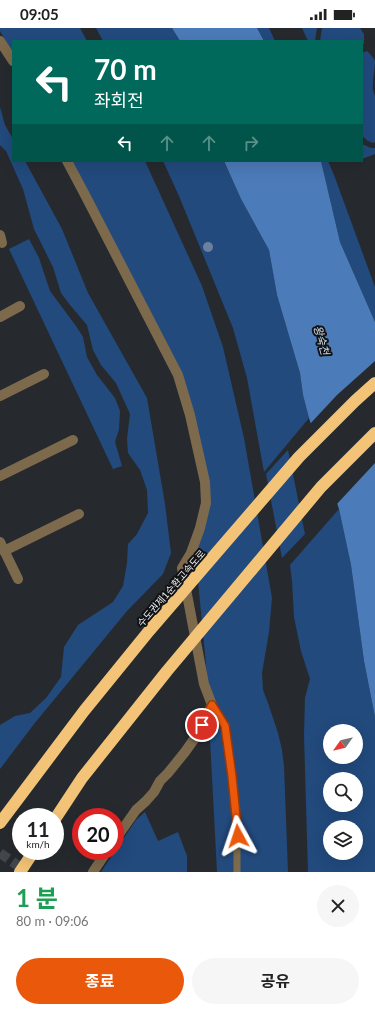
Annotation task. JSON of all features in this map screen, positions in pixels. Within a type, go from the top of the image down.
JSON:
[{"type":"highway","name":"수도권제1순환고속도로","points":[[0,823],[84,711],[149,631],[299,457],[354,401],[375,383]]},
{"type":"highway","points":[[62,808],[82,778],[167,671],[322,487],[375,433]]},
{"type":"highway","points":[[20,872],[28,860]]},
{"type":"street","points":[[0,41],[12,59]]},
{"type":"street","points":[[68,162],[178,375],[190,415],[205,482],[206,503],[200,528],[191,553],[182,568],[204,684],[212,705],[197,735],[185,752],[160,781],[154,792],[136,810],[124,827]]},
{"type":"street","points":[[0,317],[20,306]]},
{"type":"street","points":[[0,396],[44,374]]},
{"type":"street","points":[[0,476],[73,440]]},
{"type":"street","points":[[18,579],[2,547],[79,514]]},
{"type":"street","points":[[92,872],[101,860]]},
{"type":"lane","points":[[212,705],[225,726],[238,836],[237,872]]},
{"type":"shaded area","points":[[0,28],[80,28],[86,40],[12,40],[12,52],[0,31]]},
{"type":"shaded area","points":[[96,28],[172,28],[179,40],[102,40]]},
{"type":"shaded area","points":[[257,28],[269,28],[275,40],[263,40]]},
{"type":"shaded area","points":[[302,28],[317,28],[315,40],[308,40]]},
{"type":"shaded area","points":[[322,28],[360,28],[364,34],[363,44],[363,40],[320,40]]},
{"type":"shaded area","points":[[367,51],[375,61],[373,91],[375,96],[375,142],[373,143],[363,137],[363,53]]},
{"type":"shaded area","points":[[0,107],[5,125],[12,137],[12,162],[26,162],[62,229],[88,293],[147,398],[165,504],[171,553],[163,574],[127,611],[34,724],[0,769],[0,725],[15,716],[30,713],[46,698],[61,677],[64,647],[78,625],[113,602],[123,586],[127,563],[128,544],[137,534],[148,513],[147,490],[140,470],[128,453],[127,439],[130,414],[116,383],[101,365],[93,350],[87,325],[61,293],[53,267],[34,229],[23,189],[6,151],[0,145]]},
{"type":"shaded area","points":[[363,144],[375,148],[375,154],[363,159]]},
{"type":"shaded area","points":[[73,162],[145,162],[202,286],[223,347],[244,438],[272,598],[269,632],[262,673],[263,690],[278,733],[282,750],[284,766],[288,872],[217,872],[206,664],[195,550],[208,508],[180,369]]},
{"type":"shaded area","points":[[163,162],[224,162],[241,199],[269,250],[277,295],[300,373],[303,395],[309,418],[264,472],[247,378],[233,328]]},
{"type":"shaded area","points":[[321,162],[328,162],[375,287],[375,322],[340,242]]},
{"type":"shaded area","points":[[29,239],[39,258],[50,291],[83,337],[87,357],[97,375],[115,398],[120,411],[119,429],[115,442],[122,466],[113,469],[9,249]]},
{"type":"shaded area","points":[[288,450],[305,534],[282,558],[266,474]]},
{"type":"shaded area","points":[[339,509],[351,565],[364,661],[375,717],[375,872],[308,872],[304,735],[305,698],[310,679],[301,651],[294,617],[290,565]]},
{"type":"shaded area","points":[[145,812],[158,841],[178,832],[187,856],[187,872],[101,872],[109,860],[124,860],[124,838],[136,820]]},
{"type":"water","points":[[172,28],[257,28],[263,40],[179,40]]},
{"type":"water","name":"왕숙천","points":[[224,162],[321,162],[340,242],[375,322],[375,717],[364,661],[351,565],[339,509],[309,418],[303,395],[300,373],[277,295],[269,250],[241,199]]},
{"type":"pier","points":[[375,361],[375,463],[336,505],[309,425],[337,395]]},
{"type":"tunnel","points":[[0,853],[27,872]]},
{"type":"route","points":[[202,725],[212,705],[225,726],[238,836]]}]
